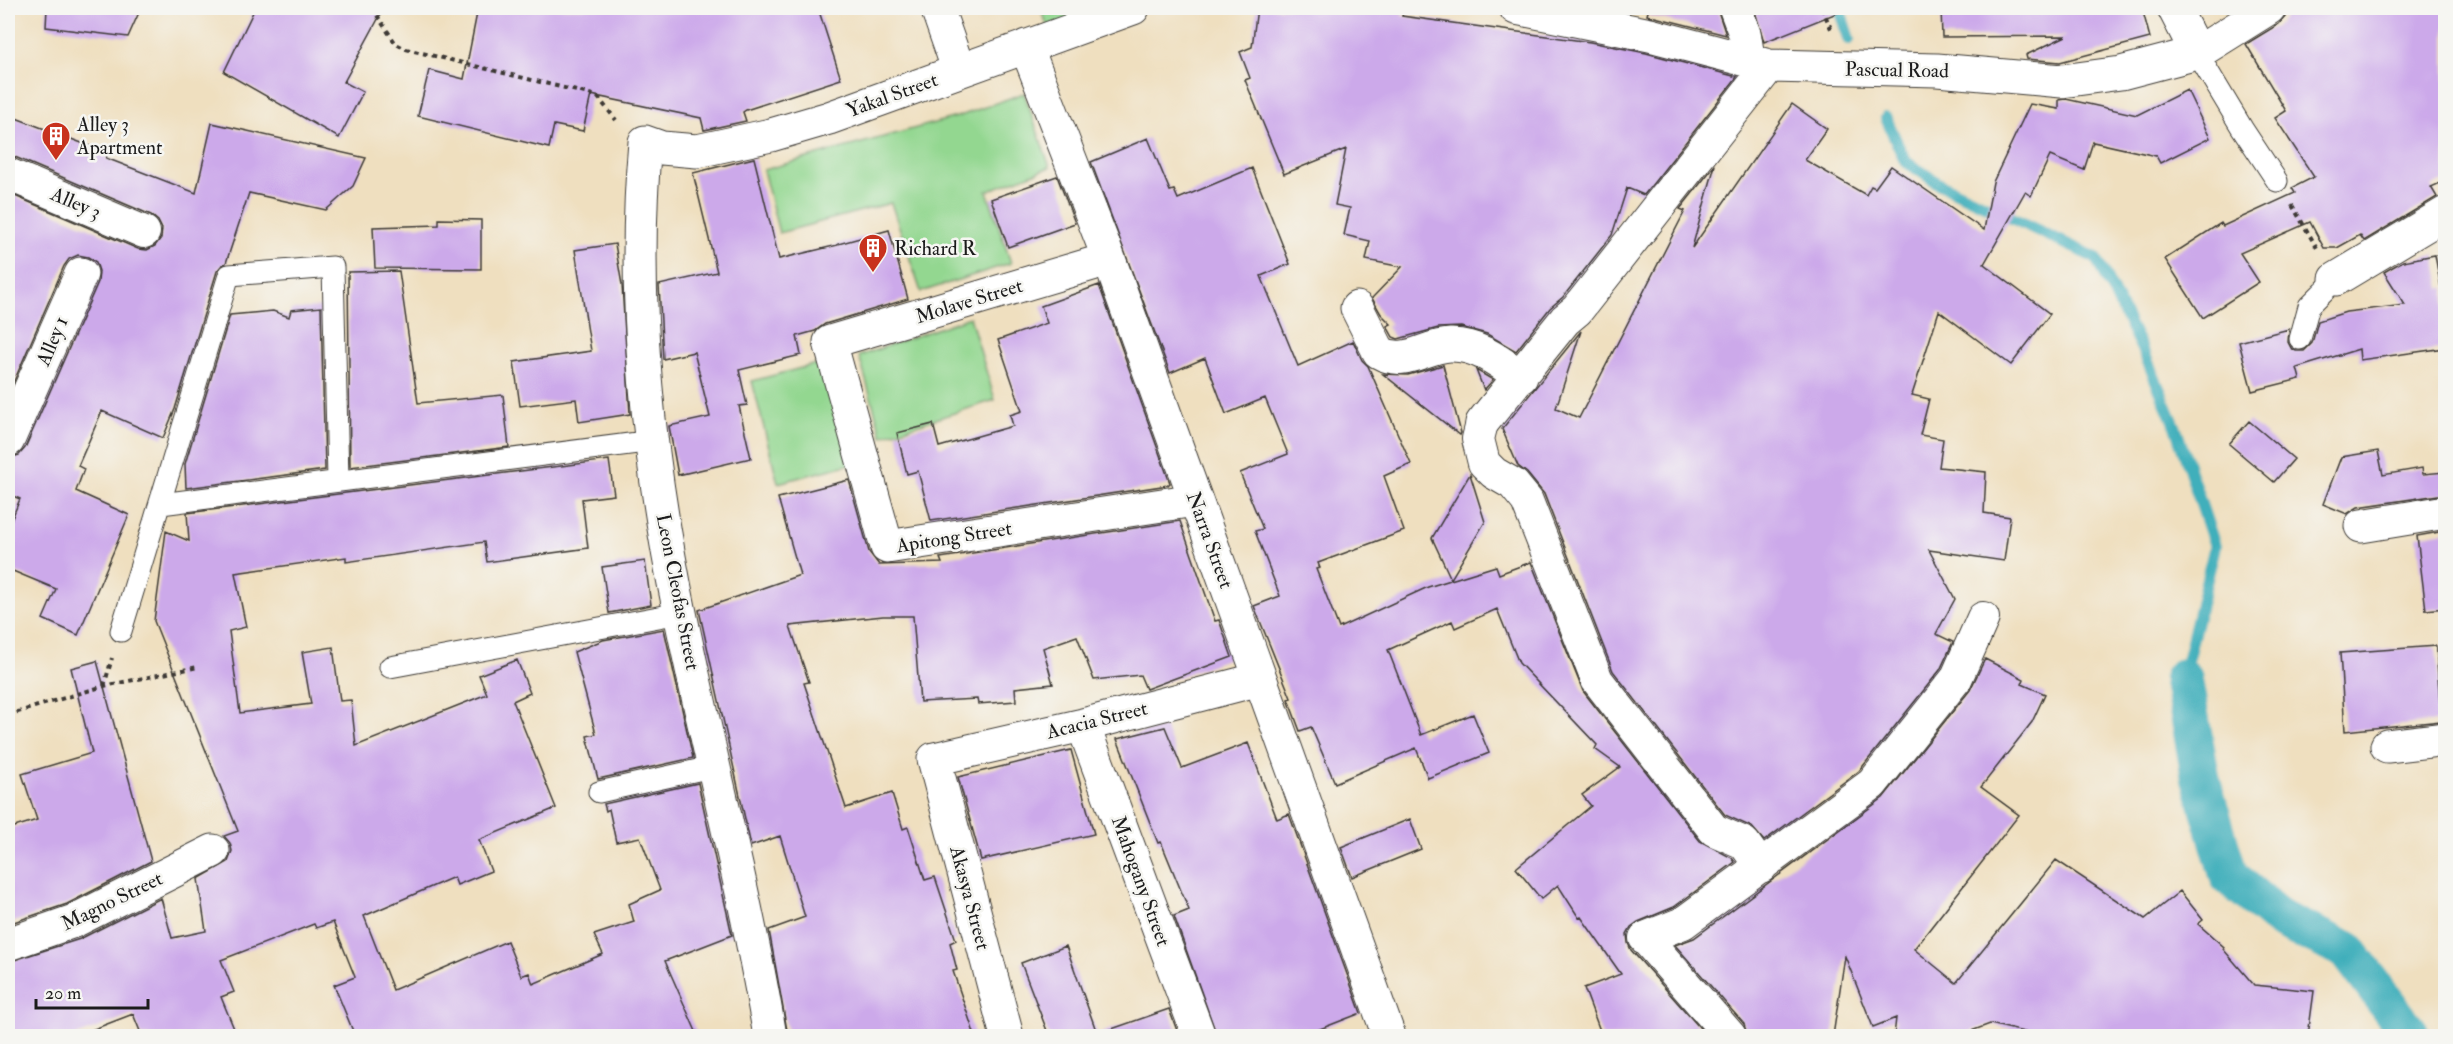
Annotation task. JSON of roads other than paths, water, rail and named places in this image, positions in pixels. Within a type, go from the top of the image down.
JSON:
[{"type":"street","points":[[937,8],[959,71]]},
{"type":"street","name":"Yakal Street","points":[[645,142],[662,148],[697,151],[771,135],[829,118],[1133,8]]},
{"type":"street","name":"Pascual Road","points":[[1516,8],[1650,35],[1759,64],[1859,70],[1937,70],[2062,81],[2121,73],[2197,53],[2269,8]]},
{"type":"street","points":[[1735,8],[1759,64],[1577,310],[1565,320],[1482,423],[1478,439],[1484,463],[1494,473],[1513,484],[1527,501],[1597,680],[1713,830],[1744,843],[1761,867]]},
{"type":"street","points":[[2174,8],[2197,53]]},
{"type":"street","name":"Narra Street","points":[[1026,46],[1109,259],[1389,1036]]},
{"type":"street","name":"Leon Cleofas Street","points":[[645,142],[639,221],[639,281],[653,441],[665,530],[680,613],[716,766],[756,956],[770,1036]]},
{"type":"street","name":"Alley 3","points":[[8,174],[144,232]]},
{"type":"street","points":[[2336,279],[2445,213]]},
{"type":"street","name":"Molave Street","points":[[830,342],[1109,259]]},
{"type":"street","name":"Alley 1","points":[[8,440],[81,274]]},
{"type":"street","points":[[1357,308],[1379,352],[1386,356],[1412,357],[1437,347],[1452,345],[1474,349],[1495,358],[1521,377]]},
{"type":"street","name":"Apitong Street","points":[[830,342],[887,547],[1195,500]]},
{"type":"street","points":[[2361,526],[2445,512]]},
{"type":"street","points":[[1730,1036],[1645,938],[1683,923],[1872,784],[1956,679],[1983,618]]},
{"type":"street","name":"Acacia Street","points":[[934,759],[1083,725],[1260,679]]},
{"type":"street","name":"Mahogany Street","points":[[1083,725],[1199,1036]]},
{"type":"street","points":[[2387,746],[2445,739]]},
{"type":"street","name":"Akasya Street","points":[[934,759],[1007,1036]]},
{"type":"street","name":"Magno Street","points":[[8,944],[74,921],[213,851]]},
{"type":"lane","points":[[2197,53],[2277,181]]},
{"type":"lane","points":[[121,631],[229,275],[333,267],[338,480]]},
{"type":"lane","points":[[2300,339],[2309,306],[2336,279]]},
{"type":"lane","points":[[161,504],[653,441]]},
{"type":"lane","points":[[390,667],[680,613]]},
{"type":"lane","points":[[599,792],[716,766]]},
{"type":"waterway","points":[[1839,8],[1849,39]]},
{"type":"waterway","points":[[1886,118],[1905,161],[1938,183],[2096,258],[2145,355],[2175,426],[2215,546],[2183,678]]},
{"type":"waterway","points":[[2183,678],[2201,780],[2229,876],[2281,920],[2347,950],[2411,1036]]},
{"type":"place","name":"Alley 3 Apartment","points":[[56,162]]},
{"type":"place","name":"Richard R","points":[[873,274]]}]
